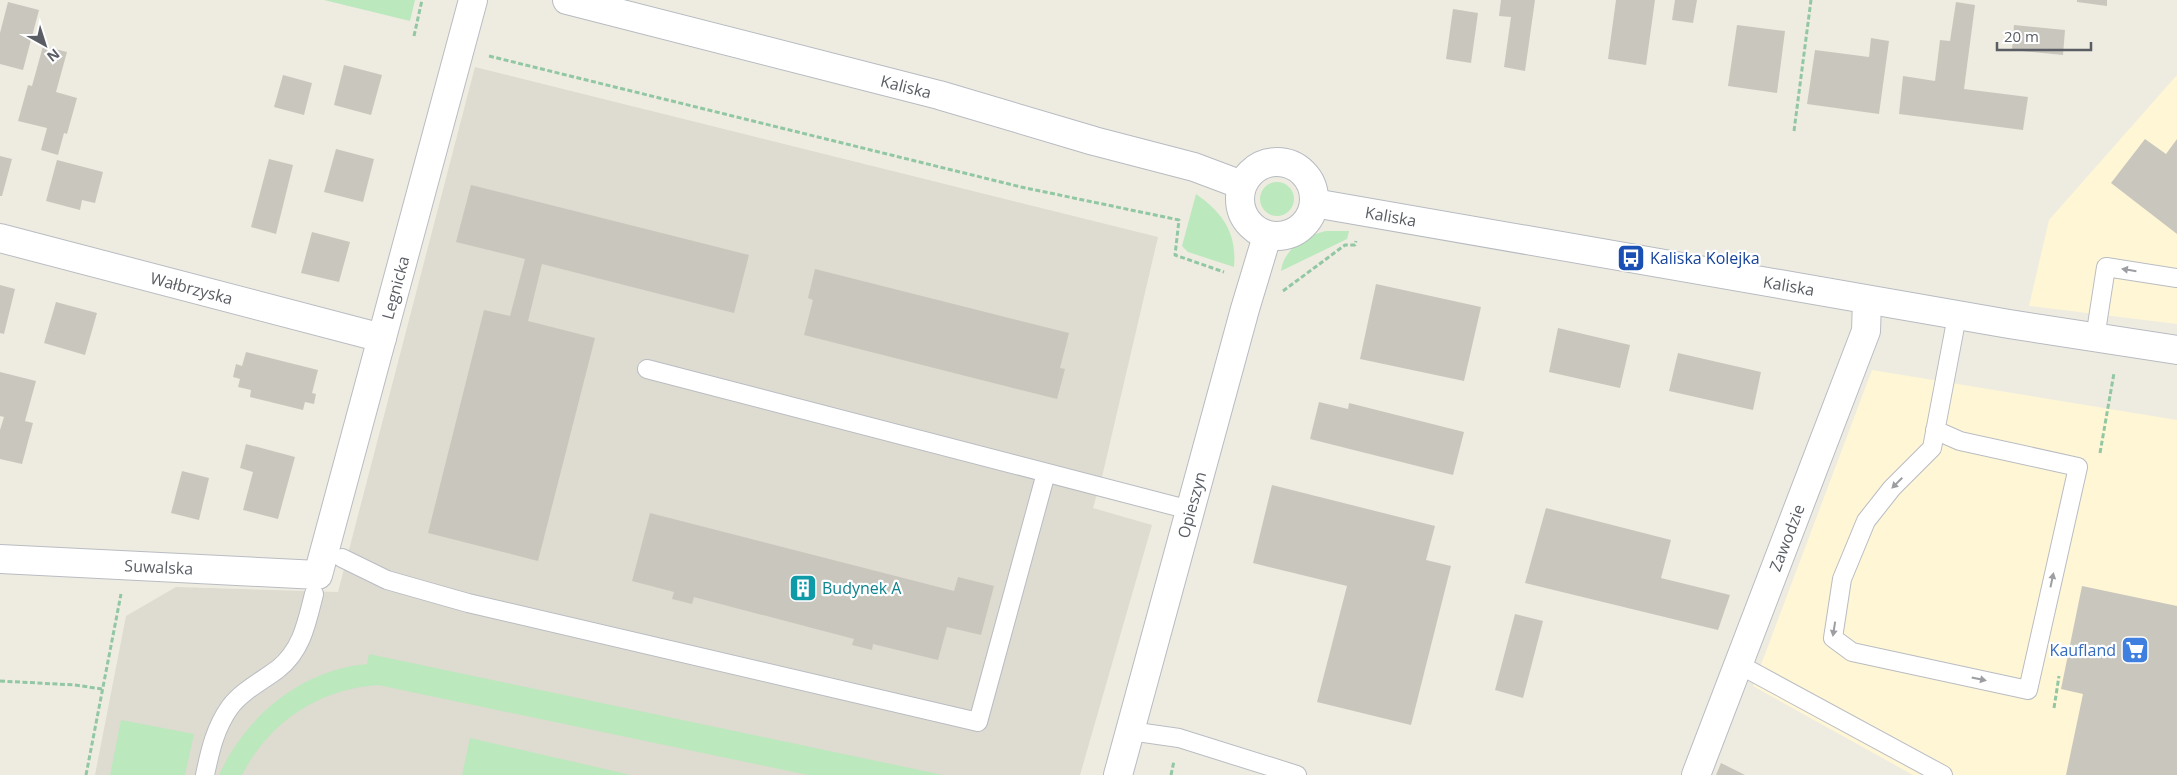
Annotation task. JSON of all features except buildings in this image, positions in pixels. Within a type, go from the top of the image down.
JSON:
[{"type":"street","name":"Legnicka","points":[[316,584],[473,0]]},
{"type":"street","name":"Kaliska","points":[[567,0],[939,95],[1094,141],[1194,167],[1242,185]]},
{"type":"street","points":[[1275,162],[1287,163],[1298,168],[1306,176],[1312,186],[1314,203],[1309,220],[1301,229],[1285,236],[1267,236],[1256,231],[1242,213],[1240,201],[1242,185],[1254,170],[1264,164],[1275,162]]},
{"type":"street","name":"Kaliska","points":[[1314,203],[1956,316],[2177,350]]},
{"type":"street","name":"Opieszyn","points":[[1118,775],[1267,236]]},
{"type":"street","name":"Wałbrzyska","points":[[0,238],[382,338]]},
{"type":"street","name":"Zawodzie","points":[[1696,775],[1866,331],[1867,300]]},
{"type":"street","name":"Suwalska","points":[[0,559],[316,584]]},
{"type":"lane","points":[[2095,338],[2106,267],[2177,278]]},
{"type":"lane","points":[[1935,430],[1960,441],[2078,467],[2028,690],[1852,652],[1833,638],[1842,579],[1866,521],[1892,488],[1932,448],[1935,430],[1956,316]]},
{"type":"lane","points":[[648,370],[1190,510]]},
{"type":"lane","points":[[342,558],[387,580],[468,603],[978,722],[1046,473]]},
{"type":"lane","points":[[205,775],[214,734],[231,706],[250,688],[279,668],[295,650],[304,633],[316,584]]},
{"type":"lane","points":[[1738,664],[1943,775]]},
{"type":"lane","points":[[1130,732],[1180,738],[1296,775]]},
{"type":"path","points":[[414,36],[422,0]]},
{"type":"path","points":[[1794,131],[1811,0]]},
{"type":"path","points":[[482,54],[1021,187],[1179,220],[1175,255],[1228,274]]},
{"type":"path","points":[[1276,290],[1282,292],[1345,245],[1355,245],[1357,236]]},
{"type":"path","points":[[86,775],[120,599]]},
{"type":"path","points":[[0,681],[75,685],[102,689]]},
{"type":"shaded area","points":[[475,67],[1158,237],[1102,477],[1093,508],[1152,525],[1080,775],[95,775],[126,616],[176,587],[338,592]]},
{"type":"shaded area","points":[[2177,75],[2177,324],[2029,306],[2049,220]]},
{"type":"shaded area","points":[[1872,370],[2177,420],[2177,775],[1913,775],[1753,686]]},
{"type":"green space","points":[[324,0],[415,0],[410,21]]},
{"type":"green space","points":[[1277,182],[1289,187],[1294,199],[1289,211],[1277,216],[1265,211],[1260,199],[1265,187]]},
{"type":"green space","points":[[1196,194],[1221,216],[1226,225],[1233,244],[1234,267],[1188,252],[1182,246]]},
{"type":"green space","points":[[1326,231],[1349,231],[1347,239],[1281,271],[1286,256],[1297,244],[1311,236]]},
{"type":"green space","points":[[369,654],[943,775],[808,775],[378,685],[336,693],[316,701],[281,724],[266,739],[242,775],[219,775],[230,754],[244,734],[278,700],[298,686],[320,676],[343,668],[367,664]]},
{"type":"green space","points":[[121,720],[194,734],[185,775],[110,775]]},
{"type":"green space","points":[[470,738],[631,775],[462,775]]},
{"type":"place","name":"Kaliska Kolejka","points":[[1631,258]]},
{"type":"place","name":"Budynek A","points":[[803,588]]},
{"type":"place","name":"Kaufland","points":[[2135,650]]}]
